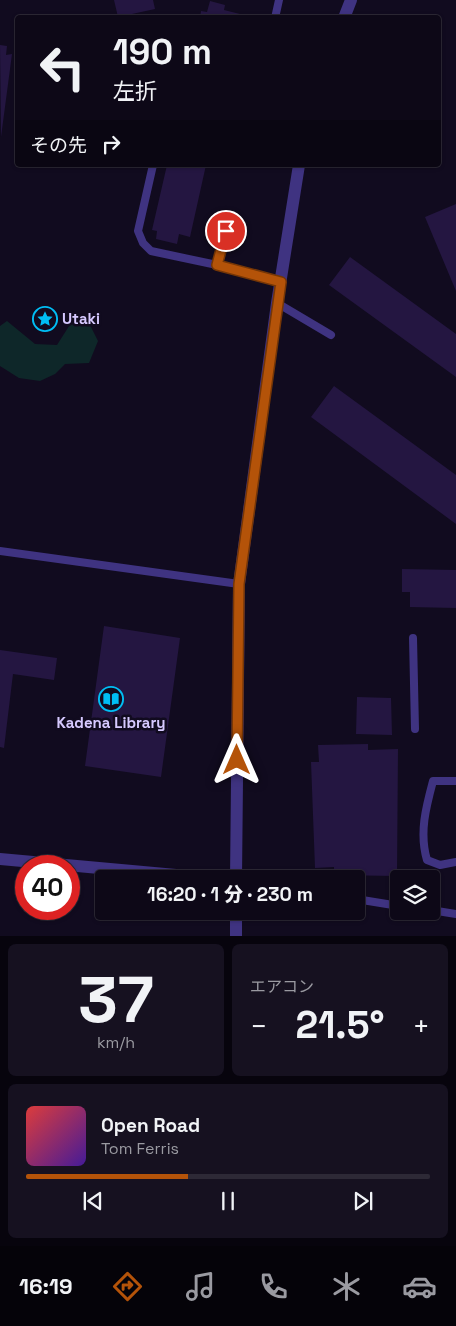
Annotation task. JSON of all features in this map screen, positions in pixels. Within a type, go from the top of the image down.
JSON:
[{"type":"street","points":[[345,15],[352,0]]},
{"type":"street","points":[[236,870],[239,584],[299,167]]},
{"type":"street","points":[[0,859],[121,870]]},
{"type":"street","points":[[236,920],[236,936]]},
{"type":"lane","points":[[276,15],[279,0]]},
{"type":"lane","points":[[153,167],[138,231],[143,243],[152,251],[217,265],[281,282]]},
{"type":"lane","points":[[217,265],[226,231]]},
{"type":"lane","points":[[278,302],[331,335]]},
{"type":"lane","points":[[0,551],[239,584]]},
{"type":"lane","points":[[413,638],[415,729]]},
{"type":"lane","points":[[456,781],[433,781],[423,832],[423,848],[427,860],[440,865],[456,862]]},
{"type":"lane","points":[[365,901],[390,905]]},
{"type":"lane","points":[[440,911],[456,914]]},
{"type":"green space","points":[[7,321],[35,344],[57,345],[71,323],[89,323],[98,341],[89,363],[65,364],[55,374],[40,381],[19,378],[0,366],[0,326]]},
{"type":"building","points":[[114,0],[153,0],[155,9],[127,15],[118,15]]},
{"type":"building","points":[[210,1],[225,5],[224,10],[240,14],[200,15],[201,11],[207,12]]},
{"type":"building","points":[[0,45],[7,46],[6,55],[12,54],[1,137]]},
{"type":"building","points":[[167,167],[206,167],[190,237],[179,234],[177,244],[156,239],[157,231],[152,230]]},
{"type":"building","points":[[456,204],[456,291],[425,217]]},
{"type":"building","points":[[350,257],[456,334],[456,377],[329,285]]},
{"type":"building","points":[[334,386],[456,475],[456,524],[311,417]]},
{"type":"building","points":[[402,569],[456,570],[456,608],[410,607],[410,592],[402,592]]},
{"type":"building","points":[[104,626],[180,638],[161,777],[85,766]]},
{"type":"building","points":[[0,650],[57,658],[54,680],[13,674],[4,748],[0,747]]},
{"type":"building","points":[[357,697],[391,698],[392,735],[356,734]]},
{"type":"building","points":[[368,744],[368,750],[398,749],[397,870],[390,870],[390,876],[365,875],[365,870],[334,870],[334,867],[315,868],[311,762],[319,762],[318,745]]},
{"type":"place","name":"Utaki","points":[[45,319]]},
{"type":"place","name":"Kadena Library","points":[[111,699]]},
{"type":"route","points":[[226,231],[217,265],[281,282],[239,584],[237,760]]}]
